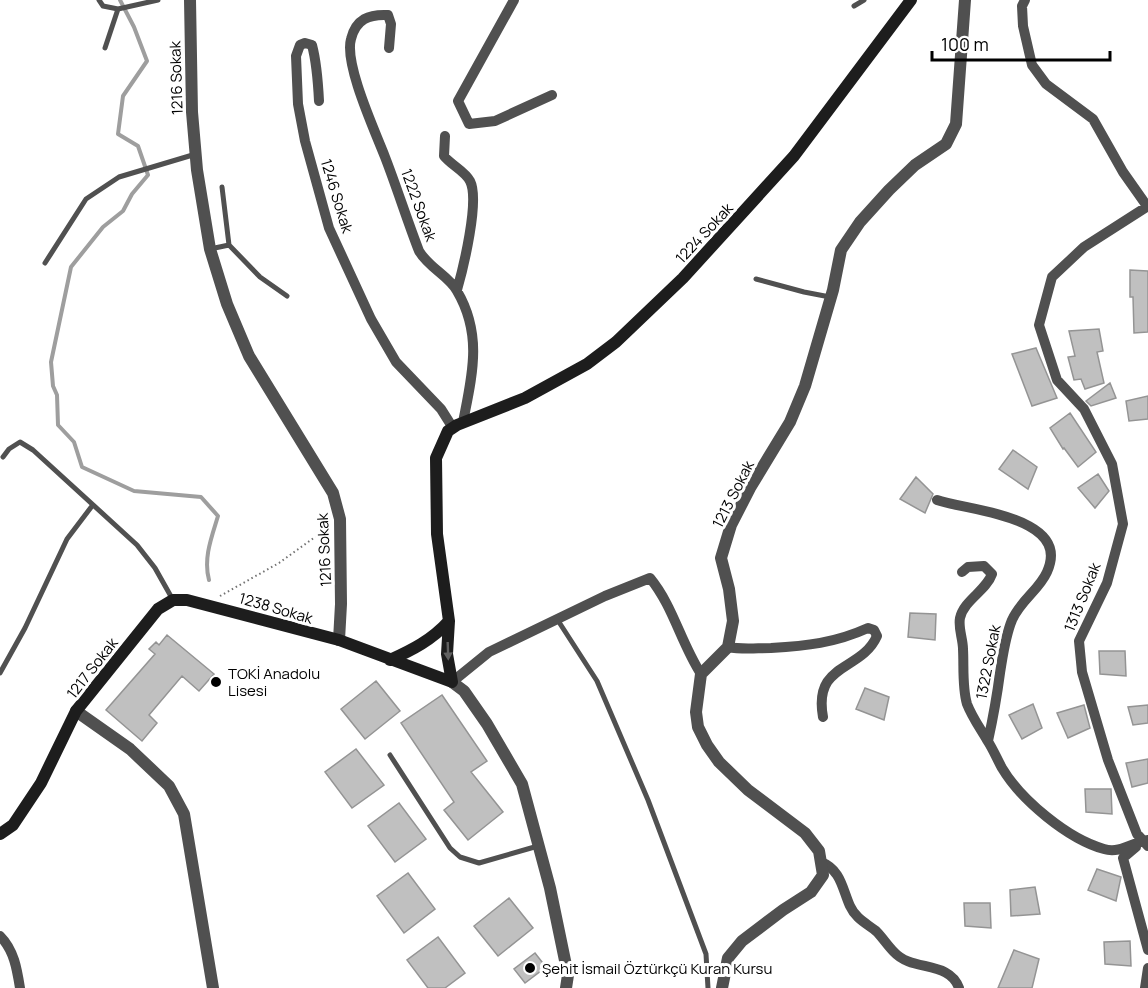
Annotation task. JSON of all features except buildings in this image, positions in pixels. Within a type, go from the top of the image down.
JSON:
[{"type":"main road","name":"1224 Sokak","points":[[458,425],[535,393],[587,364],[616,342],[683,278],[794,156],[911,0]]},
{"type":"main road","name":"1222 Sokak","points":[[452,682],[447,654],[449,621],[437,534],[436,458],[448,431],[458,425]]},
{"type":"main road","points":[[173,600],[204,604]]},
{"type":"main road","name":"1217 Sokak","points":[[76,711],[158,609],[173,600]]},
{"type":"main road","name":"1238 Sokak","points":[[204,604],[339,640]]},
{"type":"main road","points":[[390,660],[416,648],[439,632],[449,621]]},
{"type":"main road","points":[[339,640],[452,682]]},
{"type":"main road","points":[[0,834],[13,825],[41,783],[76,711]]},
{"type":"street","name":"1216 Sokak","points":[[190,0],[191,100],[196,154],[210,249],[226,304],[249,356],[333,493],[340,519],[339,640]]},
{"type":"street","points":[[514,0],[458,101],[469,124],[495,121],[552,95]]},
{"type":"street","name":"1213 Sokak","points":[[728,647],[733,621],[729,589],[721,558],[731,525],[794,413],[805,386],[831,297],[841,250],[860,222],[915,165],[946,144],[956,124],[965,0]]},
{"type":"street","points":[[1025,0],[1023,26],[1032,65],[1046,84],[1093,119],[1123,172],[1148,206]]},
{"type":"street","name":"1222 Sokak","points":[[389,48],[391,24],[388,15],[374,14],[361,19],[350,41],[353,68],[367,113],[419,251],[426,262],[457,290],[470,319],[474,344],[472,368],[458,425]]},
{"type":"street","name":"1246 Sokak","points":[[319,102],[319,73],[312,45],[305,43],[300,45],[296,56],[298,104],[305,141],[329,228],[371,319],[396,362],[458,425]]},
{"type":"street","points":[[446,136],[444,156],[450,164],[470,179],[473,190],[467,246],[457,290]]},
{"type":"street","name":"1313 Sokak","points":[[1146,842],[1137,834],[1108,760],[1082,672],[1079,641],[1107,583],[1123,524],[1112,464],[1084,409],[1057,380],[1039,325],[1052,277],[1084,247],[1148,206]]},
{"type":"street","name":"1322 Sokak","points":[[937,500],[955,507],[1012,518],[1028,524],[1042,535],[1050,549],[1048,570],[1038,587],[1024,599],[1012,618],[1005,639],[988,741]]},
{"type":"street","name":"1322 Sokak","points":[[962,572],[968,567],[984,566],[992,574],[990,580],[963,611],[960,623],[966,702],[1003,770],[1048,820],[1080,839],[1106,850],[1119,850],[1146,842]]},
{"type":"street","points":[[566,988],[568,975],[550,888],[522,784],[487,724],[464,691],[452,682],[489,652],[605,596],[650,578],[663,593],[688,654],[701,674]]},
{"type":"street","points":[[722,988],[728,958],[742,941],[811,892],[823,875],[819,851],[805,833],[748,790],[719,762],[707,745],[698,727],[696,712],[701,674],[728,647],[742,650],[813,645],[845,637],[868,628],[874,630],[877,636],[873,645],[832,675],[824,686],[820,703],[823,717]]},
{"type":"street","name":"1217 Sokak","points":[[76,711],[130,749],[169,786],[184,814],[213,988]]},
{"type":"street","points":[[1146,842],[1123,858],[1148,950]]},
{"type":"street","points":[[821,862],[831,866],[837,873],[850,906],[858,919],[873,929],[894,953],[907,962],[948,972],[958,988]]},
{"type":"street","points":[[0,936],[6,943],[17,967],[20,988]]},
{"type":"street","points":[[1145,988],[1148,968]]},
{"type":"lane","points":[[99,0],[103,6],[118,9],[158,0]]},
{"type":"lane","points":[[854,6],[864,0]]},
{"type":"lane","points":[[105,48],[118,9]]},
{"type":"lane","points":[[45,263],[86,199],[119,177],[196,154]]},
{"type":"lane","points":[[222,187],[229,245],[260,278],[286,296]]},
{"type":"lane","points":[[210,249],[229,245]]},
{"type":"lane","points":[[756,279],[831,297]]},
{"type":"lane","points":[[3,457],[9,449],[20,442],[33,450],[136,545],[155,568],[173,600]]},
{"type":"lane","points":[[0,673],[25,628],[67,539],[92,506]]},
{"type":"lane","points":[[557,619],[597,681],[648,800],[706,954],[708,988]]},
{"type":"lane","points":[[390,755],[450,848],[460,857],[479,863],[538,846]]},
{"type":"path","points":[[204,604],[279,563],[340,519]]},
{"type":"waterway","points":[[120,0],[134,27],[147,61],[123,96],[118,134],[138,146],[148,175],[132,194],[123,211],[103,227],[71,267],[51,362],[53,386],[57,395],[58,425],[74,442],[82,467],[134,491],[201,497],[218,516],[208,555],[209,580]]},
{"type":"place","name":"TOKİ Anadolu Lisesi","points":[[216,682]]},
{"type":"place","name":"Şehit İsmail Öztürkçü Kuran Kursu","points":[[530,968]]}]
